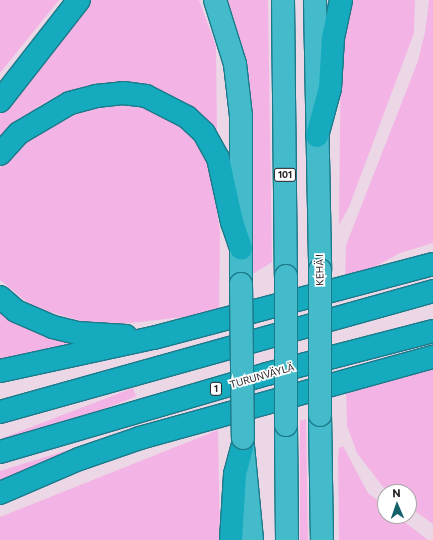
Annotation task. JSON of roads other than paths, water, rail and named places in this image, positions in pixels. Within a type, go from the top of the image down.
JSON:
[{"type":"highway","points":[[0,101],[79,0]]},
{"type":"highway","points":[[215,0],[235,64],[240,108],[243,441],[252,540]]},
{"type":"highway","name":"101","points":[[283,0],[287,540]]},
{"type":"highway","name":"KEHÄ I","points":[[315,0],[320,270],[322,540]]},
{"type":"highway","points":[[317,136],[330,88],[333,38],[341,0]]},
{"type":"highway","points":[[0,154],[20,133],[70,103],[96,96],[123,93],[146,96],[187,117],[204,133],[218,158],[232,222],[241,248]]},
{"type":"highway","points":[[0,371],[153,338],[433,264]]},
{"type":"highway","points":[[0,412],[433,292]]},
{"type":"highway","points":[[0,297],[16,311],[53,328],[77,333],[153,338]]},
{"type":"highway","name":"TURUNVÄYLÄ","points":[[0,452],[267,374],[433,331]]},
{"type":"highway","points":[[0,492],[80,459],[155,434],[433,357]]},
{"type":"highway","points":[[231,540],[235,474],[243,441]]},
{"type":"highway","points":[[0,502],[22,483]]}]
